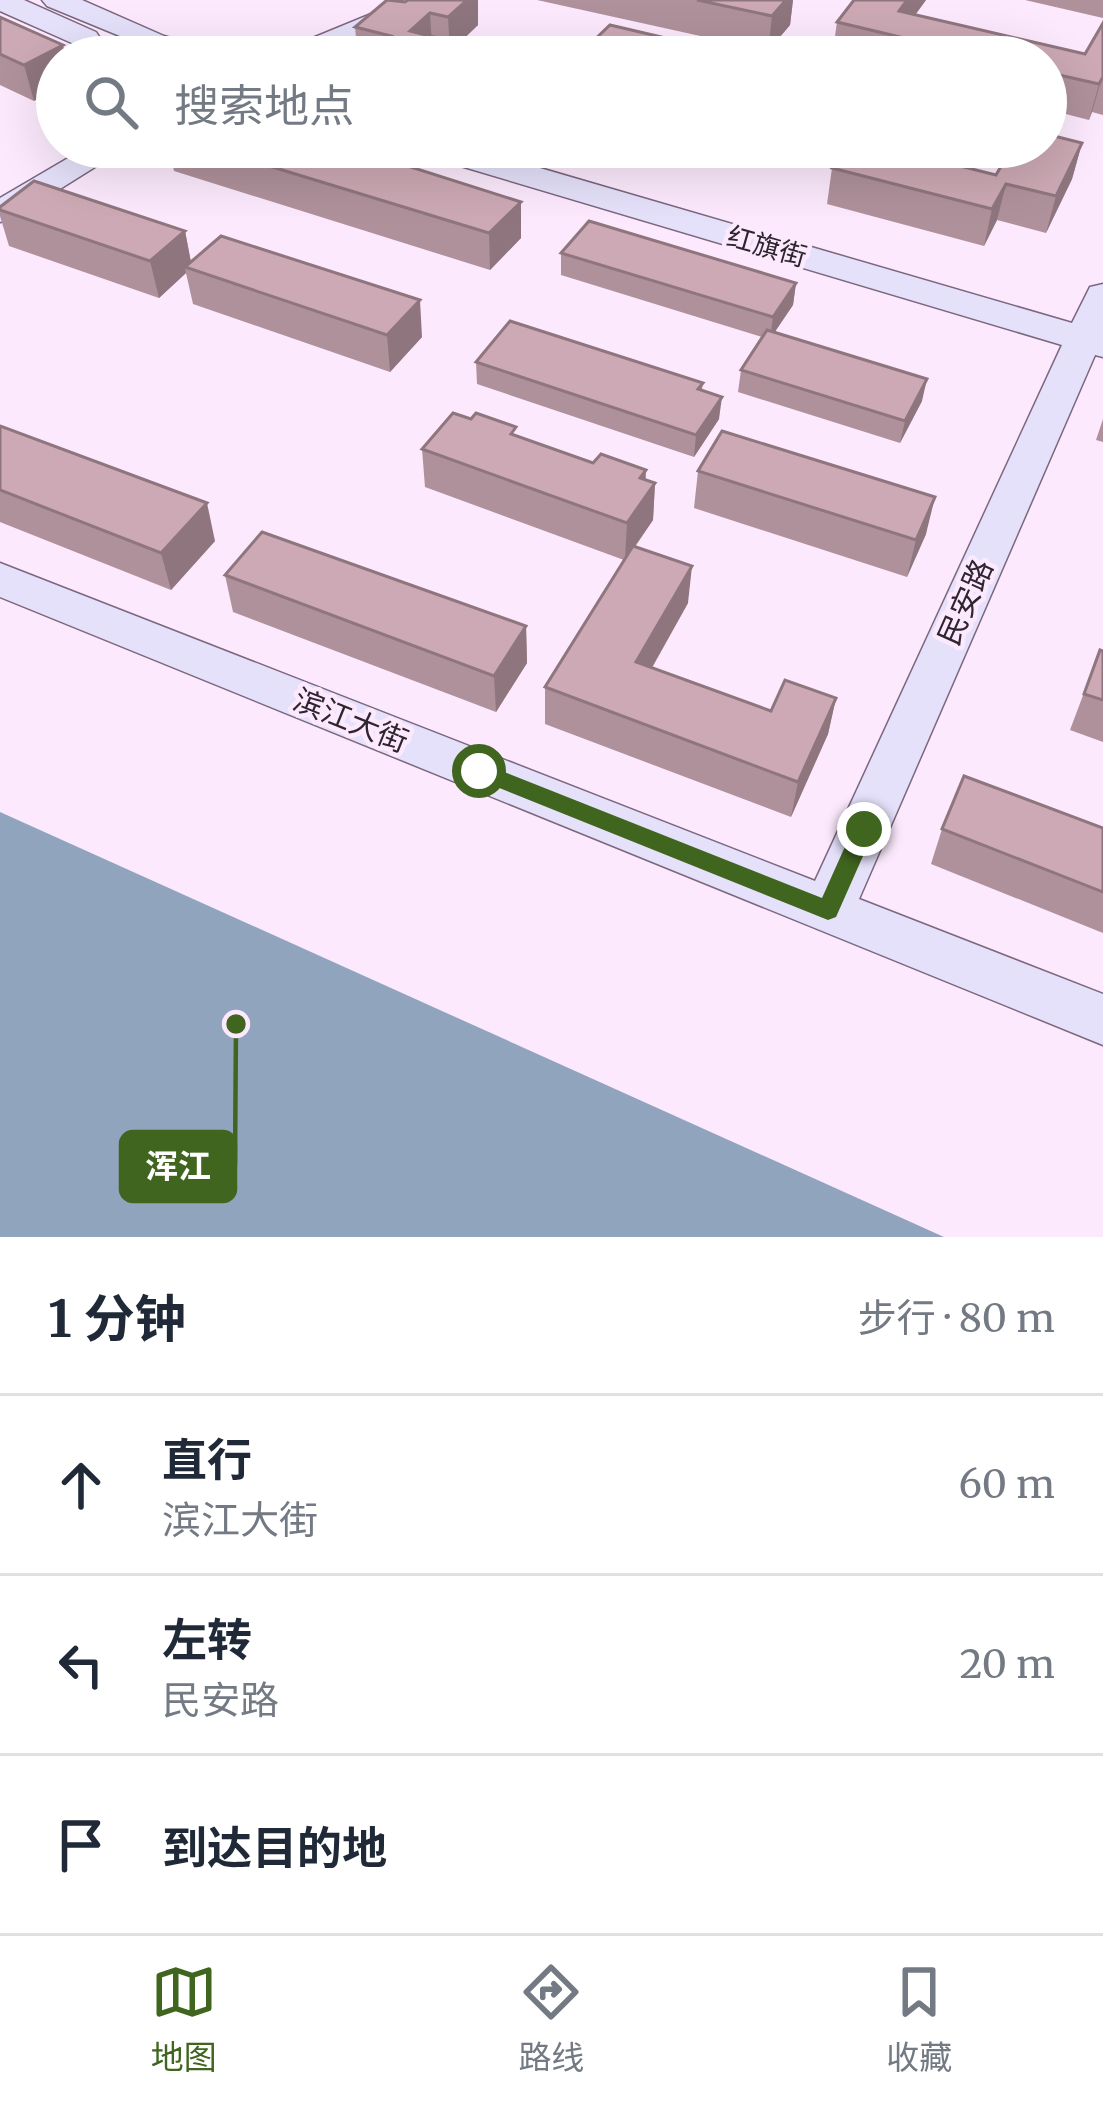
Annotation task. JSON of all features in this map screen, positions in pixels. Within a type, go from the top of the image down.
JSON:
[{"type":"street","points":[[0,0],[82,36]]},
{"type":"street","points":[[57,0],[140,36]]},
{"type":"street","points":[[343,36],[431,0]]},
{"type":"street","points":[[0,179],[36,158]]},
{"type":"street","points":[[0,212],[75,168]]},
{"type":"street","name":"红旗街","points":[[512,168],[1097,321]]},
{"type":"street","points":[[585,168],[1097,321]]},
{"type":"street","name":"民安路","points":[[828,910],[1097,321]]},
{"type":"street","name":"滨江大街","points":[[0,579],[1103,1020]]},
{"type":"water","points":[[0,812],[944,1237],[0,1237]]},
{"type":"building","points":[[387,0],[467,0],[448,17],[430,13],[410,31],[430,36],[391,36],[355,27]]},
{"type":"building","points":[[697,0],[786,0],[772,16]]},
{"type":"building","points":[[854,0],[907,0],[899,11],[1007,36],[896,36],[837,22]]},
{"type":"building","points":[[0,17],[43,36],[36,36],[36,59],[24,65],[0,54]]},
{"type":"building","points":[[1103,23],[1103,77],[1099,84],[1067,77],[1067,50],[1085,54]]},
{"type":"building","points":[[610,25],[657,36],[599,36]]},
{"type":"building","points":[[1067,139],[1082,143],[1056,196],[1006,184],[992,209],[832,168],[968,168],[996,175],[1000,168],[1067,168]]},
{"type":"building","points":[[276,168],[414,168],[521,202],[489,233]]},
{"type":"building","points":[[34,181],[185,231],[150,261],[0,210]]},
{"type":"building","points":[[589,221],[796,283],[773,317],[561,253]]},
{"type":"building","points":[[221,236],[420,300],[387,335],[185,267]]},
{"type":"building","points":[[510,321],[703,383],[698,389],[722,397],[696,435],[476,362]]},
{"type":"building","points":[[767,330],[927,379],[905,421],[741,370]]},
{"type":"building","points":[[453,413],[471,419],[476,413],[516,427],[511,434],[593,463],[601,454],[646,470],[640,478],[655,483],[627,523],[422,449]]},
{"type":"building","points":[[0,426],[207,503],[161,553],[0,490]]},
{"type":"building","points":[[722,431],[935,497],[916,540],[698,471]]},
{"type":"building","points":[[262,532],[526,626],[494,676],[225,575]]},
{"type":"building","points":[[633,546],[692,566],[636,662],[771,711],[785,680],[836,698],[798,782],[545,687]]},
{"type":"building","points":[[1103,651],[1103,700],[1084,694]]},
{"type":"building","points":[[964,776],[1103,828],[1103,892],[942,829]]},
{"type":"place","name":"浑江","points":[[236,1024]]},
{"type":"route","points":[[479,771],[828,910],[864,829]]}]
